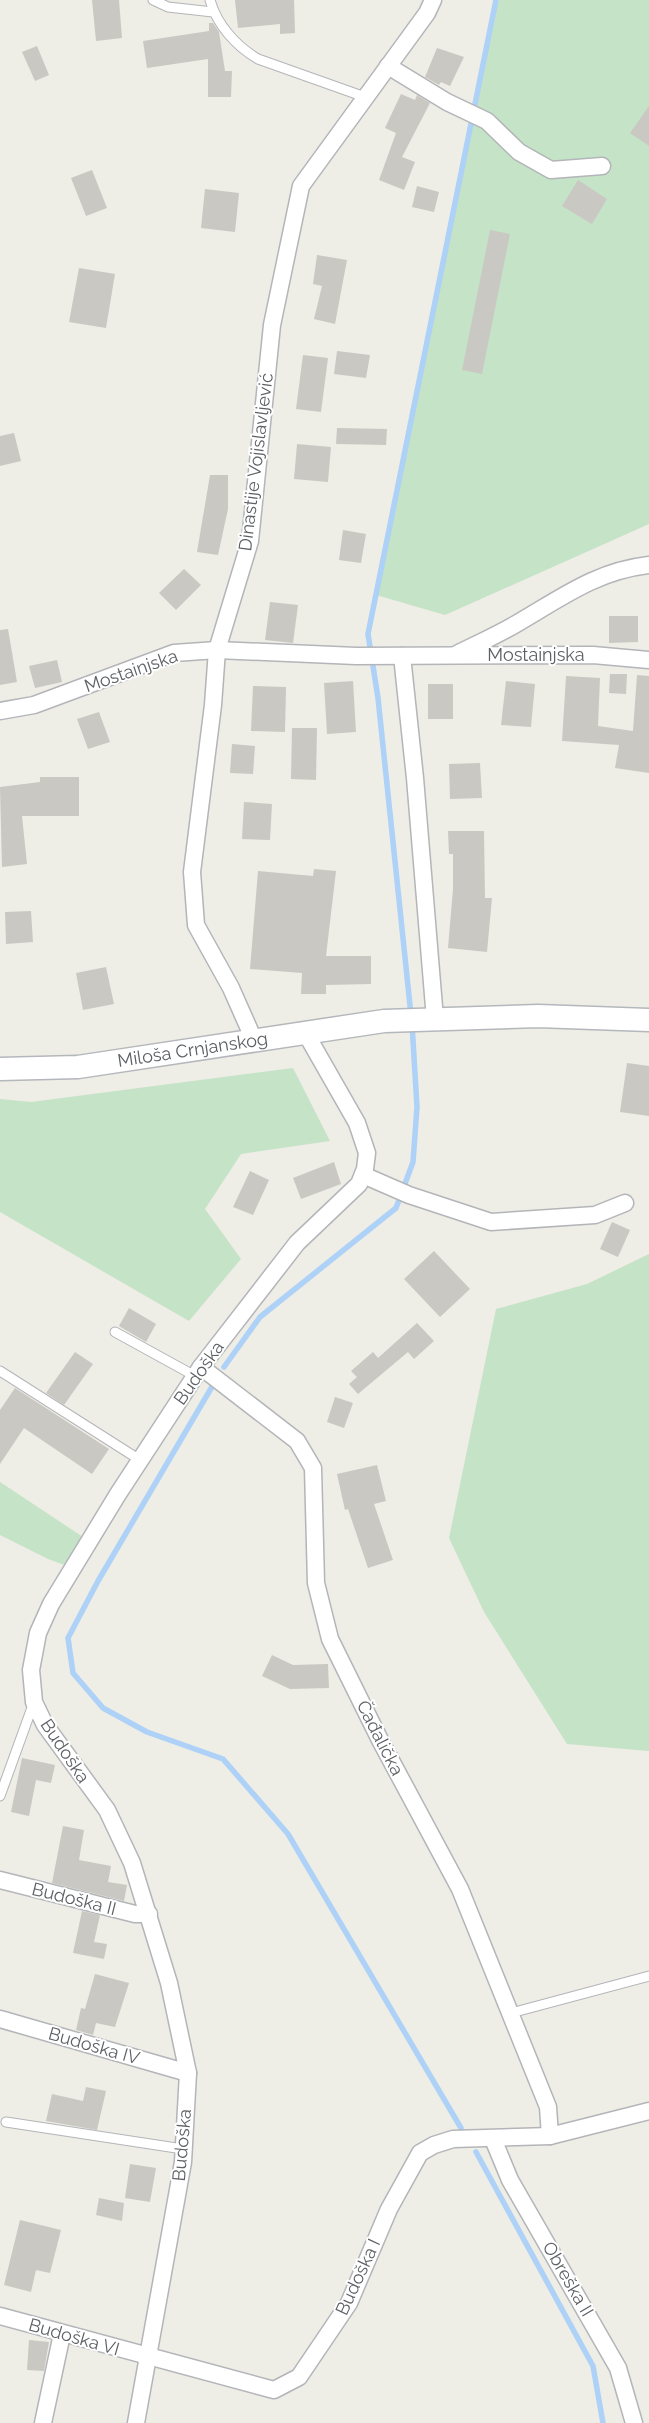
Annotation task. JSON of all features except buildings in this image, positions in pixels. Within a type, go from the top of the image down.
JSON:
[{"type":"main road","points":[[428,1019],[559,1016],[649,1020]]},
{"type":"main road","name":"Miloša Crnjanskog","points":[[0,1069],[78,1067],[384,1021],[428,1019]]},
{"type":"street","name":"Dinastije Vojislavljević","points":[[254,1040],[231,988],[196,925],[192,872],[213,705],[217,650],[250,541],[272,325],[301,186],[427,13],[433,0]]},
{"type":"street","points":[[388,66],[447,102],[487,121],[519,152],[551,170],[602,166]]},
{"type":"street","points":[[456,656],[514,625],[579,585],[612,572],[649,565]]},
{"type":"street","name":"Mostainjska","points":[[0,711],[34,706],[174,652],[217,650],[356,656],[593,656],[649,660]]},
{"type":"street","points":[[398,656],[415,778],[428,1019]]},
{"type":"street","points":[[305,1032],[357,1123],[367,1153],[363,1175],[382,1185],[409,1195],[491,1222],[595,1215],[625,1203]]},
{"type":"street","name":"Budoška","points":[[136,2423],[149,2358],[183,2150],[188,2073],[168,1983],[132,1863],[107,1810],[45,1725],[34,1702],[30,1670],[38,1634],[51,1604],[140,1460],[198,1371],[297,1243],[359,1184],[363,1175]]},
{"type":"street","name":"Čađalička","points":[[198,1371],[297,1441],[313,1468],[316,1583],[330,1639],[380,1740],[460,1889],[548,2106],[550,2136]]},
{"type":"street","name":"Budoška II","points":[[0,1880],[135,1914],[148,1914]]},
{"type":"street","name":"Budoška IV","points":[[0,2019],[188,2073]]},
{"type":"street","points":[[493,2139],[550,2136],[649,2112]]},
{"type":"street","name":"Budoška I","points":[[149,2358],[274,2390],[299,2377],[349,2303],[389,2209],[420,2153],[434,2145],[453,2139],[493,2139]]},
{"type":"street","name":"Obreška II","points":[[493,2139],[510,2180],[618,2368],[634,2423]]},
{"type":"street","name":"Budoška VI","points":[[0,2316],[149,2358]]},
{"type":"street","points":[[43,2423],[62,2334]]},
{"type":"lane","points":[[153,0],[168,7],[213,12]]},
{"type":"lane","points":[[210,0],[213,12],[222,27],[238,44],[258,59],[365,97]]},
{"type":"lane","points":[[115,1332],[198,1371]]},
{"type":"lane","points":[[0,1371],[140,1460]]},
{"type":"lane","points":[[0,1796],[34,1702]]},
{"type":"lane","points":[[511,2013],[649,1976]]},
{"type":"lane","points":[[6,2122],[183,2150]]},
{"type":"green space","points":[[499,0],[649,0],[649,524],[445,615],[376,595],[457,202],[485,46]]},
{"type":"green space","points":[[293,1068],[330,1141],[241,1154],[205,1209],[241,1259],[189,1321],[0,1212],[0,1099],[31,1102]]},
{"type":"green space","points":[[649,1254],[649,1751],[567,1744],[484,1612],[449,1538],[496,1309],[587,1284]]},
{"type":"green space","points":[[0,1482],[89,1541],[73,1568],[48,1559],[0,1535]]},
{"type":"waterway","points":[[411,1015],[378,698],[368,634],[496,0]]},
{"type":"waterway","points":[[224,1367],[260,1317],[396,1208],[413,1162],[417,1107],[412,1024]]},
{"type":"waterway","points":[[213,1385],[98,1581],[68,1638],[73,1673],[103,1708],[147,1732],[223,1759],[288,1834],[461,2128]]},
{"type":"waterway","points":[[476,2152],[593,2366],[603,2423]]}]
